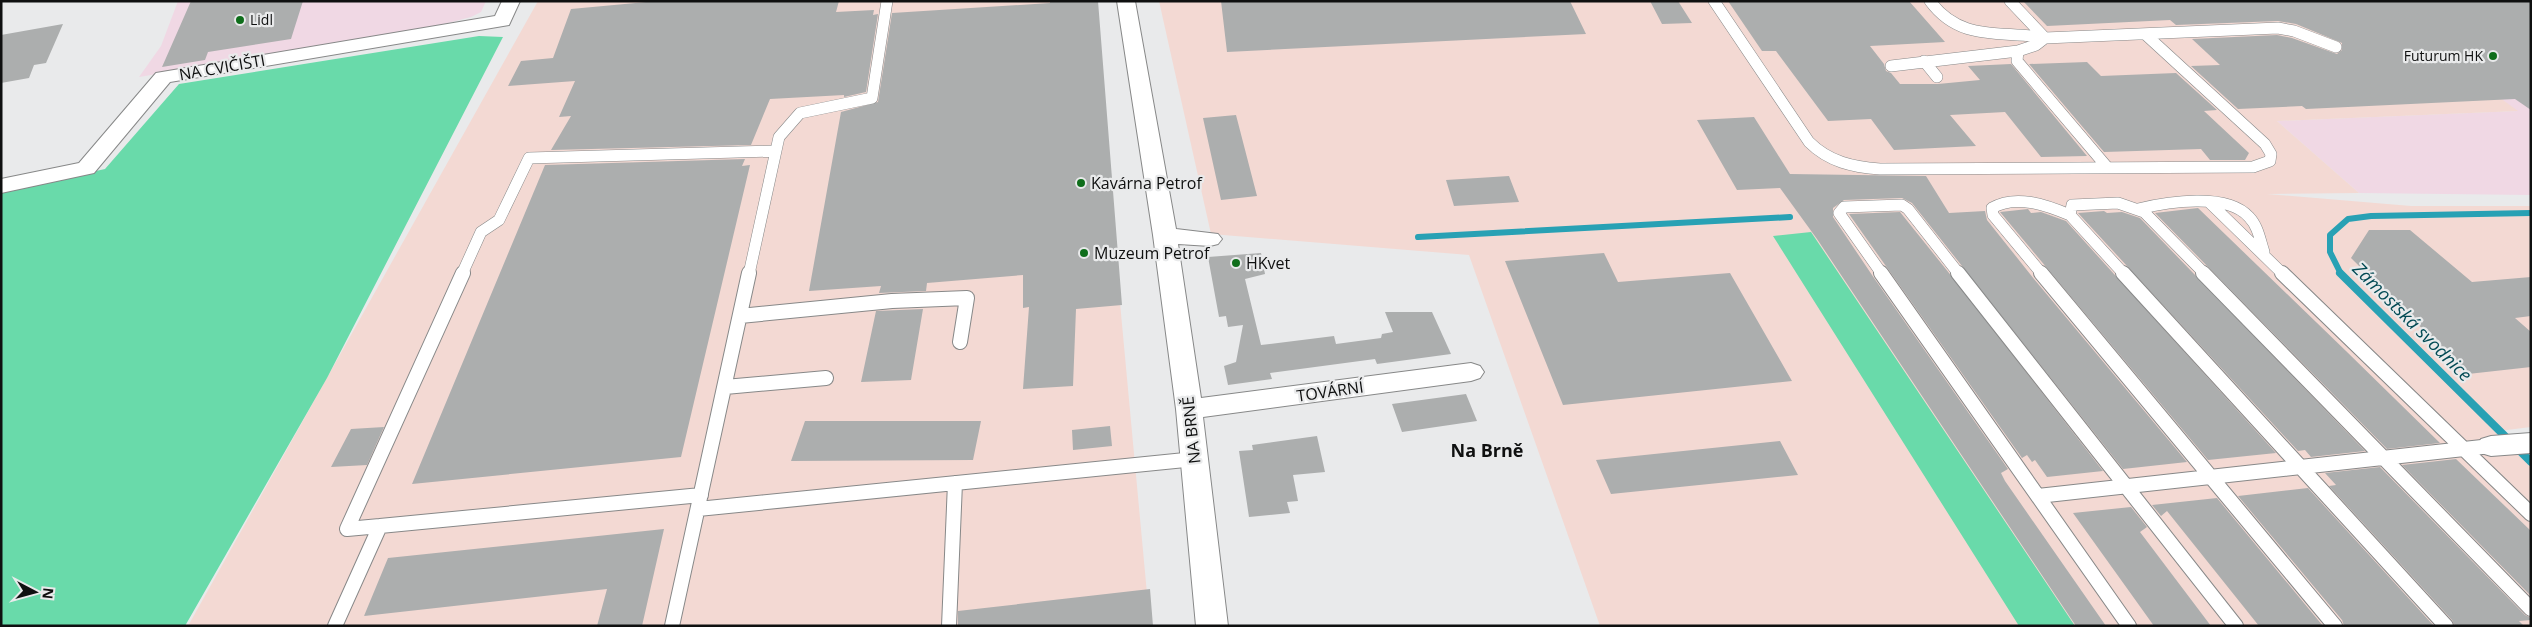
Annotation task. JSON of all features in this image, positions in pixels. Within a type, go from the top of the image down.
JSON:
[{"type":"street","points":[[485,24],[492,1]]},
{"type":"street","name":"NA CVIČIŠTI","points":[[1,186],[86,168],[163,76],[502,21],[511,1]]},
{"type":"street","name":"NA BRNĚ","points":[[1126,1],[1165,235],[1190,409],[1212,626]]},
{"type":"street","points":[[1165,235],[1210,239]]},
{"type":"street","name":"TOVÁRNÍ","points":[[1190,409],[1471,372]]},
{"type":"street","points":[[2478,448],[2531,443]]},
{"type":"lane","points":[[672,626],[779,137],[800,113],[872,98],[887,1]]},
{"type":"lane","points":[[1714,1],[1795,124],[1816,150],[1833,160],[1856,167],[1880,169],[2253,166],[2266,164],[2272,158],[2268,147],[2145,34]]},
{"type":"lane","points":[[1930,1],[1946,18],[1972,29],[1996,35],[2028,35],[2045,38],[2278,28],[2294,31],[2336,47]]},
{"type":"lane","points":[[2010,1],[2045,38]]},
{"type":"lane","points":[[1891,66],[2018,51],[2036,45],[2045,38]]},
{"type":"lane","points":[[2018,51],[2016,57],[2020,65],[2107,167]]},
{"type":"lane","points":[[1924,61],[1937,77]]},
{"type":"lane","points":[[776,150],[529,158],[499,220],[481,232],[347,529],[955,483],[1195,459]]},
{"type":"lane","points":[[2070,215],[2072,205],[2095,202],[2118,203],[2144,212],[2531,608]]},
{"type":"lane","points":[[2138,209],[2150,206],[2208,202],[2478,448],[2531,514]]},
{"type":"lane","points":[[2335,626],[1993,215],[1992,208],[1996,204],[2040,203],[2070,215],[2446,626]]},
{"type":"lane","points":[[2129,626],[1839,213],[1844,208],[1902,206],[1908,208],[2236,626]]},
{"type":"lane","points":[[740,316],[892,301],[967,298],[960,342]]},
{"type":"lane","points":[[725,387],[826,378]]},
{"type":"lane","points":[[2038,496],[2478,448]]},
{"type":"lane","points":[[949,626],[955,483]]},
{"type":"lane","points":[[335,626],[380,526]]},
{"type":"shaded area","points":[[178,1],[486,1],[481,12],[471,17],[421,30],[139,77],[161,46]]},
{"type":"shaded area","points":[[538,1],[1092,1],[1150,626],[188,626]]},
{"type":"shaded area","points":[[1159,1],[2368,1],[2518,111],[2277,121],[2359,193],[2267,194],[2411,206],[2531,206],[2531,427],[2499,431],[2531,462],[2531,626],[1600,626],[1469,255],[1211,234]]},
{"type":"shaded area","points":[[2368,1],[2531,1],[2531,195],[2359,193],[2277,121],[2517,111]]},
{"type":"green space","points":[[479,36],[503,37],[327,378],[185,626],[1,626],[1,192],[105,169],[179,84]]},
{"type":"green space","points":[[1811,232],[2075,626],[2019,626],[1773,236]]},
{"type":"building","name":"Lidl","points":[[191,1],[303,1],[291,39],[208,52],[205,60],[162,67]]},
{"type":"building","points":[[657,1],[839,1],[836,12],[874,10],[873,15],[878,14],[866,92],[844,97],[844,95],[770,99],[751,145],[551,150],[571,116],[559,117],[575,81],[508,86],[521,61],[553,58],[571,9]]},
{"type":"building","points":[[1050,1],[1098,1],[1122,305],[1076,309],[1073,386],[1023,389],[1029,307],[1023,308],[1023,275],[927,283],[926,291],[879,293],[881,286],[809,291],[841,112],[878,102],[892,13],[1050,3]]},
{"type":"building","points":[[1221,1],[1570,1],[1586,34],[1227,52]]},
{"type":"building","points":[[1650,1],[1678,1],[1692,23],[1662,24]]},
{"type":"building","points":[[1728,1],[1909,1],[1945,42],[1870,46],[1884,64],[1886,71],[1891,73],[1900,84],[1938,84],[1980,80],[1968,66],[2011,64],[2087,156],[2041,157],[2005,112],[1950,115],[1976,146],[1894,150],[1871,119],[1828,121],[1776,51],[1762,51]]},
{"type":"building","points":[[2023,1],[2531,1],[2531,110],[2515,99],[2306,109],[2302,106],[2238,109],[2191,66],[2220,65],[2192,39],[2277,35],[2292,38],[2337,54],[2342,50],[2342,43],[2296,24],[2278,21],[2176,25],[2170,20],[2047,26]]},
{"type":"building","points":[[63,24],[46,63],[34,65],[29,78],[1,83],[1,35]]},
{"type":"building","points":[[2087,62],[2101,76],[2176,73],[2217,110],[2204,111],[2249,153],[2245,160],[2210,160],[2201,149],[2104,152],[2029,64]]},
{"type":"building","points":[[1236,115],[1257,196],[1221,200],[1203,118]]},
{"type":"building","points":[[1754,117],[1790,174],[1926,176],[1949,213],[1985,211],[1987,220],[2034,279],[2187,462],[2123,469],[1912,203],[1902,198],[1844,200],[1833,208],[1833,217],[2008,469],[2001,473],[2005,481],[2106,626],[2076,626],[1817,239],[1780,188],[1737,190],[1697,120]]},
{"type":"building","points":[[745,159],[742,166],[750,165],[681,457],[412,484],[545,165]]},
{"type":"building","points":[[1509,176],[1519,202],[1454,206],[1446,180]]},
{"type":"building","points":[[2198,208],[2440,443],[2387,449],[2155,213]]},
{"type":"building","points":[[2028,209],[2031,213],[2041,212],[2066,221],[2276,453],[2208,460],[2000,212]]},
{"type":"building","points":[[2104,211],[2107,213],[2122,212],[2140,218],[2365,451],[2311,457],[2305,450],[2298,451],[2078,213]]},
{"type":"building","points":[[1900,212],[2103,471],[2047,477],[2035,460],[2032,462],[2027,455],[2022,458],[1849,214]]},
{"type":"building","points":[[2369,230],[2410,230],[2472,282],[2531,277],[2531,316],[2515,318],[2531,332],[2531,367],[2468,374],[2351,258]]},
{"type":"building","points":[[1261,253],[1265,274],[1245,279],[1261,345],[1334,336],[1336,344],[1381,338],[1382,334],[1393,332],[1385,312],[1432,312],[1451,354],[1377,364],[1375,359],[1270,373],[1272,379],[1228,385],[1224,366],[1236,362],[1243,325],[1228,327],[1226,316],[1219,317],[1208,257]]},
{"type":"building","points":[[1604,253],[1618,282],[1730,273],[1792,381],[1563,405],[1505,261]]},
{"type":"building","points":[[923,309],[911,380],[861,382],[876,311]]},
{"type":"building","points":[[1466,394],[1477,421],[1402,432],[1392,404]]},
{"type":"building","points":[[805,421],[981,421],[973,460],[791,461]]},
{"type":"building","points":[[1110,426],[1112,446],[1073,450],[1072,430]]},
{"type":"building","points":[[384,427],[367,465],[331,467],[351,429]]},
{"type":"building","points":[[1317,436],[1325,472],[1293,475],[1298,501],[1287,502],[1290,513],[1249,517],[1239,451],[1253,450],[1252,445]]},
{"type":"building","points":[[1780,441],[1798,475],[1611,494],[1596,460]]},
{"type":"building","points":[[2456,459],[2531,531],[2531,596],[2402,465]]},
{"type":"building","points":[[2380,467],[2531,620],[2519,621],[2524,626],[2455,626],[2452,620],[2329,486],[2336,485],[2325,473]]},
{"type":"building","points":[[2308,488],[2434,626],[2344,626],[2342,620],[2238,496]]},
{"type":"building","points":[[2217,498],[2323,626],[2259,626],[2167,511],[2161,516],[2152,505]]},
{"type":"building","points":[[2131,507],[2147,527],[2140,532],[2211,626],[2154,626],[2073,513]]},
{"type":"building","points":[[664,529],[642,626],[597,626],[607,589],[364,616],[388,558]]},
{"type":"building","points":[[1150,589],[1153,626],[958,626],[958,611]]},
{"type":"waterway","name":"Zámostská svodnice","points":[[2341,274],[2330,252],[2330,235],[2348,219],[2371,216],[2531,213]]},
{"type":"waterway","points":[[1418,237],[1790,217]]},
{"type":"waterway","name":"Zámostská svodnice","points":[[2341,274],[2531,462]]},
{"type":"place","name":"Lidl","points":[[240,20]]},
{"type":"place","name":"Futurum HK","points":[[2493,56]]},
{"type":"place","name":"Kavárna Petrof","points":[[1081,183]]},
{"type":"place","name":"Muzeum Petrof","points":[[1084,253]]},
{"type":"place","name":"HKvet","points":[[1236,263]]},
{"type":"district","name":"Na Brně","points":[[1487,451]]}]
